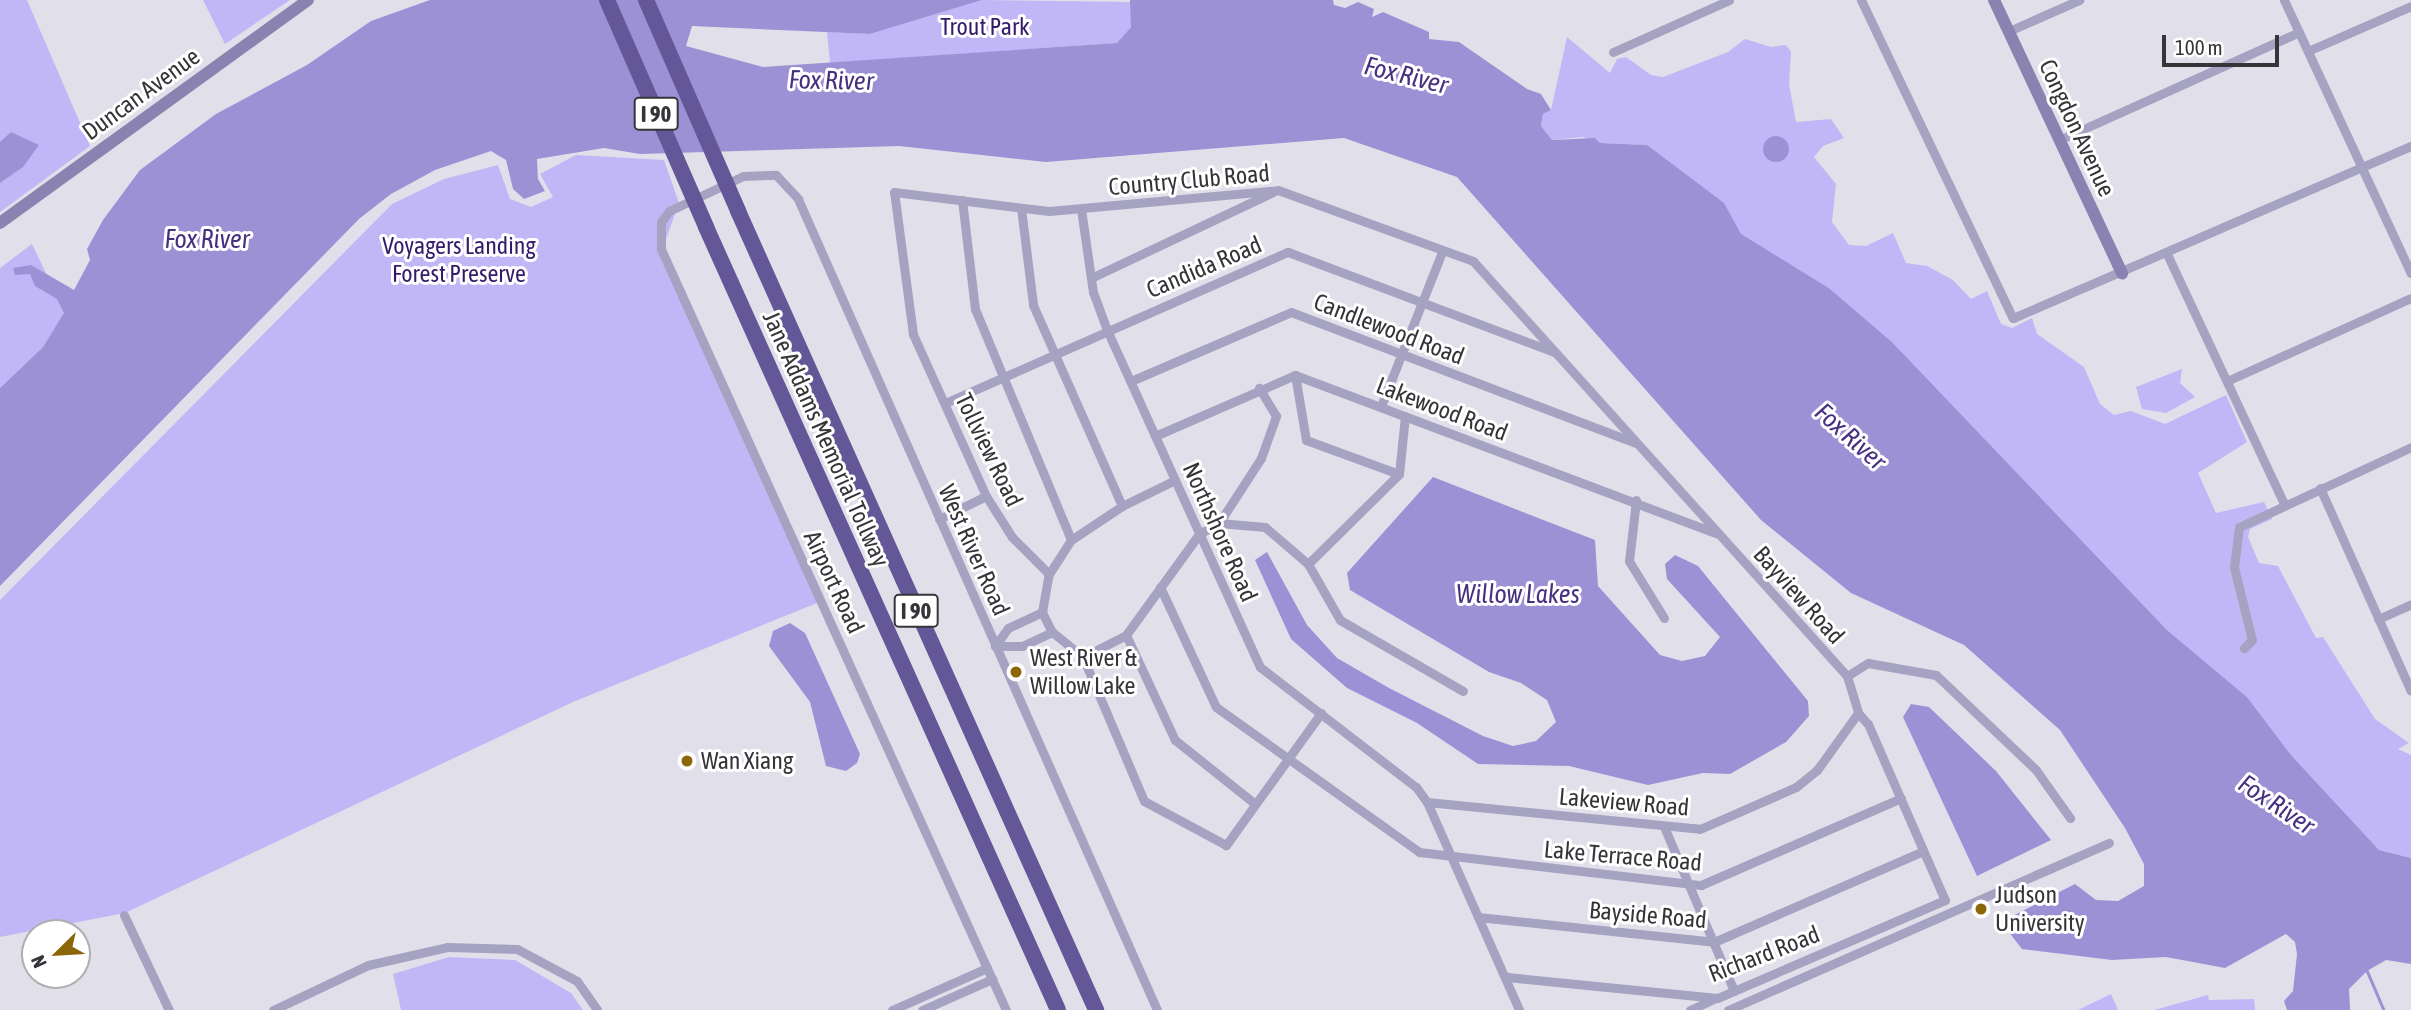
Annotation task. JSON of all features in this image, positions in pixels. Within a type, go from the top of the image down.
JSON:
[{"type":"highway","name":"Jane Addams Memorial Tollway","points":[[607,0],[706,227],[1058,1010]]},
{"type":"highway","name":"Jane Addams Memorial Tollway","points":[[646,0],[1096,1010]]},
{"type":"street","name":"Duncan Avenue","points":[[0,223],[308,0]]},
{"type":"street","points":[[1613,52],[1730,0]]},
{"type":"street","points":[[1861,0],[2012,318],[2122,274],[2411,146]]},
{"type":"street","name":"Congdon Avenue","points":[[1994,0],[2122,274]]},
{"type":"street","points":[[2009,31],[2079,0]]},
{"type":"street","points":[[2284,0],[2411,273]]},
{"type":"street","points":[[2308,51],[2411,6]]},
{"type":"street","points":[[2059,140],[2299,32]]},
{"type":"street","name":"West River Road","points":[[709,190],[760,172],[776,175],[793,191],[1157,1010]]},
{"type":"street","name":"Airport Road","points":[[709,190],[669,211],[661,222],[662,249],[1006,1010]]},
{"type":"street","points":[[1091,278],[1278,190]]},
{"type":"street","name":"Country Club Road","points":[[894,192],[1021,208],[1081,209],[1278,190],[1442,252],[1473,261],[1561,355]]},
{"type":"street","name":"Tollview Road","points":[[894,192],[913,334],[986,496],[1012,537],[1049,573]]},
{"type":"street","points":[[962,200],[975,309],[1000,379],[1071,540]]},
{"type":"street","points":[[1021,208],[1033,305],[1122,506]]},
{"type":"street","name":"Northshore Road","points":[[1081,209],[1091,278],[1107,330],[1261,667],[1416,787],[1427,802]]},
{"type":"street","name":"Candida Road","points":[[945,403],[1288,252],[1561,355]]},
{"type":"street","points":[[1381,406],[1442,252]]},
{"type":"street","points":[[2167,254],[2284,504]]},
{"type":"street","points":[[2227,381],[2411,298]]},
{"type":"street","name":"Candlewood Road","points":[[1131,381],[1291,312],[1403,352],[1637,444]]},
{"type":"street","name":"Bayview Road","points":[[1561,355],[1717,534],[1847,676],[1858,713],[1868,724],[1945,900]]},
{"type":"street","points":[[1156,436],[1259,388],[1296,375],[1306,440],[1399,474]]},
{"type":"street","name":"Lakewood Road","points":[[1296,375],[1636,500],[1717,534]]},
{"type":"street","points":[[1083,657],[1126,635],[1199,534],[1219,523],[1261,458],[1276,416],[1259,388]]},
{"type":"street","points":[[1308,564],[1399,474],[1405,416]]},
{"type":"street","points":[[2245,648],[2252,640],[2234,567],[2235,533],[2244,523],[2411,447]]},
{"type":"street","points":[[1175,480],[1122,506],[1071,540],[1049,573],[1042,612],[1052,632],[1083,657],[1144,801],[1226,845],[1285,758],[1321,713]]},
{"type":"street","points":[[2320,488],[2411,691]]},
{"type":"street","points":[[939,519],[986,496]]},
{"type":"street","points":[[1636,500],[1629,561],[1664,618]]},
{"type":"street","points":[[1219,523],[1265,527],[1308,564],[1340,621],[1464,691]]},
{"type":"street","name":"Lake Terrace Road","points":[[1160,587],[1216,707],[1419,852],[1450,859],[1689,884],[1716,881],[1901,798]]},
{"type":"street","points":[[2378,618],[2411,604]]},
{"type":"street","points":[[995,646],[1008,628],[1042,612]]},
{"type":"street","points":[[995,646],[1022,646],[1052,632]]},
{"type":"street","points":[[1126,635],[1175,740],[1254,803]]},
{"type":"street","points":[[1847,676],[1868,663],[1936,675],[2036,770],[2070,818]]},
{"type":"street","name":"Lakeview Road","points":[[1427,802],[1665,829],[1700,829],[1796,787],[1817,770],[1858,713]]},
{"type":"street","points":[[1427,802],[1519,1010]]},
{"type":"street","points":[[1665,829],[1734,990]]},
{"type":"street","points":[[1728,1010],[2109,843]]},
{"type":"street","name":"Bayside Road","points":[[1478,917],[1714,942],[1923,851]]},
{"type":"street","name":"Richard Road","points":[[1504,977],[1717,998],[1945,900]]},
{"type":"street","points":[[124,915],[169,1010]]},
{"type":"street","points":[[273,1010],[368,965],[446,947],[517,949],[577,981],[597,1010]]},
{"type":"street","points":[[892,1010],[987,968]]},
{"type":"street","points":[[922,1010],[992,979]]},
{"type":"street","points":[[1690,1010],[1717,998]]},
{"type":"green space","points":[[0,0],[27,0],[90,146],[0,212]]},
{"type":"green space","points":[[203,0],[290,0],[225,44]]},
{"type":"green space","name":"Trout Park","points":[[982,0],[1134,2],[1131,27],[1117,43],[830,63],[827,32],[870,34]]},
{"type":"green space","points":[[1567,37],[1610,73],[1617,59],[1626,57],[1651,75],[1663,77],[1728,52],[1745,39],[1771,47],[1786,45],[1791,52],[1789,84],[1796,122],[1831,119],[1844,138],[1823,146],[1814,157],[1836,184],[1832,222],[1849,245],[1866,246],[1893,233],[1906,263],[1927,266],[1953,280],[1971,299],[1987,291],[2001,324],[2012,328],[2032,318],[2037,334],[2084,367],[2100,404],[2114,415],[2131,411],[2165,424],[2226,395],[2247,442],[2198,473],[2216,513],[2264,502],[2272,519],[2250,529],[2248,537],[2259,563],[2278,566],[2316,638],[2323,637],[2375,719],[2409,743],[2398,749],[2411,755],[2411,858],[2379,850],[2291,755],[2247,697],[2167,630],[1892,342],[1829,288],[1740,234],[1732,220],[1647,145],[1600,143],[1583,137],[1552,140],[1541,126],[1543,114],[1551,110]]},
{"type":"green space","name":"Voyagers Landing Forest Preserve","points":[[576,155],[664,160],[679,203],[662,250],[822,601],[573,702],[125,913],[91,920],[21,919],[21,933],[0,937],[0,600],[392,204],[444,179],[498,165],[510,199],[531,207],[553,197],[540,174]]},
{"type":"green space","points":[[32,244],[65,313],[43,347],[0,388],[0,268]]},
{"type":"green space","points":[[2182,369],[2180,383],[2195,397],[2166,413],[2142,409],[2136,387]]},
{"type":"green space","points":[[449,957],[515,960],[571,993],[583,1010],[401,1010],[393,974]]},
{"type":"green space","points":[[2111,994],[2118,1010],[2078,1010]]},
{"type":"green space","points":[[2208,995],[2209,1000],[2254,999],[2255,1010],[2154,1010]]},
{"type":"water","name":"Fox River","points":[[430,0],[982,0],[870,34],[692,26],[686,46],[763,67],[1117,43],[1131,27],[1130,0],[1333,0],[1334,5],[1345,8],[1358,2],[1374,9],[1372,17],[1383,12],[1429,32],[1429,39],[1459,42],[1527,89],[1541,94],[1551,110],[1543,114],[1541,126],[1552,140],[1595,138],[1600,143],[1647,145],[1724,203],[1741,234],[1829,288],[1892,342],[2167,630],[2247,697],[2291,755],[2379,850],[2411,858],[2411,964],[2386,960],[2367,971],[2349,989],[2350,1010],[2287,1010],[2284,1001],[2293,991],[2297,954],[2295,942],[2286,934],[2225,968],[2166,957],[2112,960],[2022,949],[2001,922],[2075,884],[2096,900],[2118,901],[2144,886],[2144,864],[2125,828],[2060,730],[1964,645],[1851,593],[1761,520],[1457,177],[1344,138],[1046,162],[899,146],[640,154],[604,148],[537,159],[538,179],[545,191],[524,199],[513,189],[506,160],[491,151],[435,170],[391,194],[359,219],[0,586],[0,388],[43,347],[64,313],[57,299],[35,286],[30,274],[15,275],[13,268],[31,265],[74,290],[90,260],[87,249],[103,220],[140,170],[216,114],[307,65],[371,21]]},
{"type":"water","points":[[11,132],[39,145],[23,167],[0,183],[0,142]]},
{"type":"water","points":[[1776,136],[1785,140],[1789,149],[1785,158],[1776,162],[1767,158],[1763,149],[1767,140]]},
{"type":"water","name":"Willow Lakes","points":[[1433,477],[1595,540],[1598,586],[1660,655],[1682,661],[1705,656],[1720,637],[1667,579],[1665,564],[1675,555],[1698,566],[1808,701],[1809,716],[1786,742],[1730,774],[1703,773],[1648,785],[1569,766],[1478,764],[1417,723],[1347,688],[1291,639],[1255,560],[1267,552],[1307,625],[1337,658],[1483,736],[1513,746],[1536,741],[1556,722],[1547,700],[1521,683],[1489,672],[1350,590],[1347,573]]},
{"type":"water","points":[[790,623],[805,633],[860,754],[857,763],[846,771],[826,766],[810,702],[769,646],[773,631]]},
{"type":"water","points":[[1911,704],[1929,707],[1996,771],[2051,840],[1977,876],[1903,717]]},
{"type":"waterway","points":[[2366,968],[2384,1010]]},
{"type":"place","name":"West River & Willow Lake","points":[[1016,672]]},
{"type":"place","name":"Wan Xiang","points":[[687,761]]},
{"type":"place","name":"Judson University","points":[[1981,909]]}]
